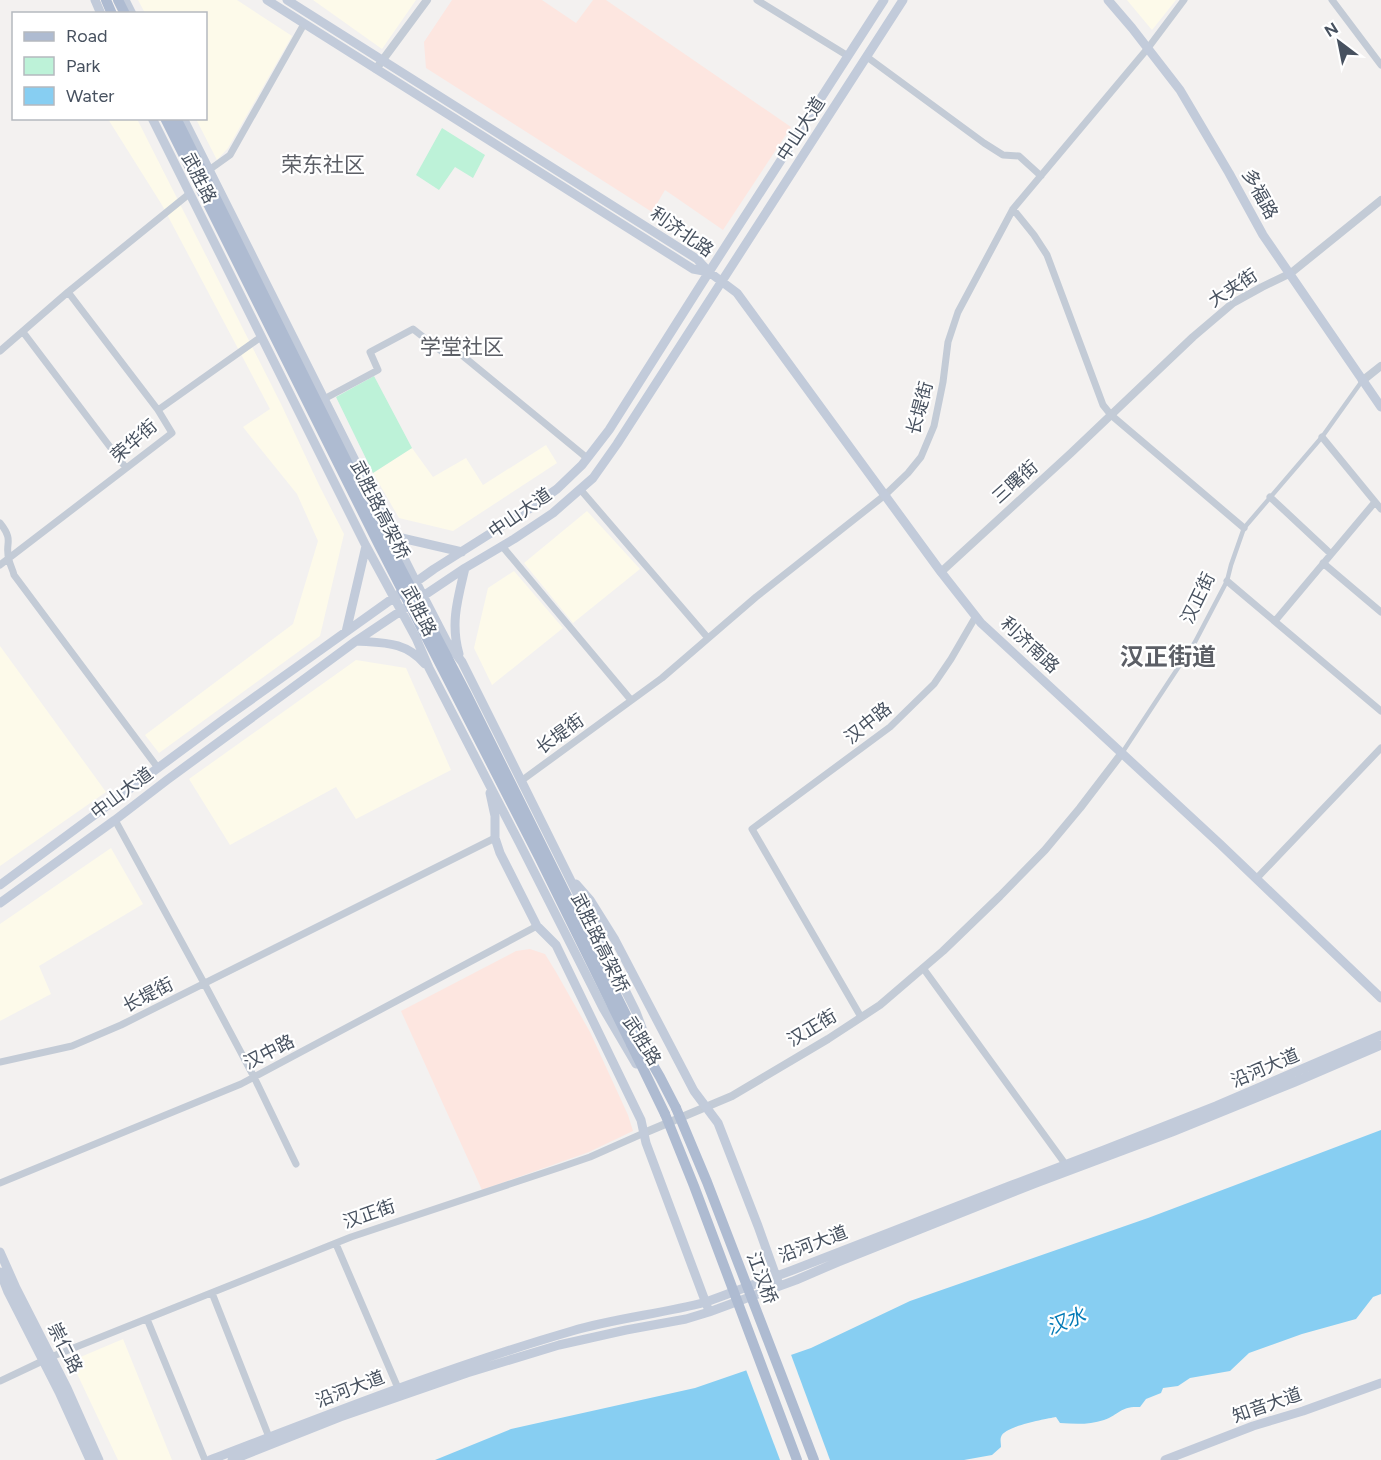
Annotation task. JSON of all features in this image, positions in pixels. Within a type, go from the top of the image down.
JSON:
[{"type":"main road","name":"利济北路","points":[[267,0],[693,269],[709,272]]},
{"type":"main road","name":"利济北路","points":[[287,0],[697,259],[709,272]]},
{"type":"main road","name":"中山大道","points":[[0,884],[224,719],[416,582],[557,489],[587,459],[609,430],[884,0]]},
{"type":"main road","name":"中山大道","points":[[0,903],[356,641],[465,568],[553,513],[593,478],[903,0]]},
{"type":"main road","name":"多福路","points":[[1108,0],[1180,90],[1263,235],[1381,407]]},
{"type":"main road","name":"武胜路","points":[[153,120],[366,546],[416,638],[429,668],[582,968],[616,1032],[648,1081],[665,1114]]},
{"type":"main road","name":"武胜路高架桥","points":[[166,120],[634,1042]]},
{"type":"main road","name":"武胜路高架桥","points":[[177,120],[311,390],[477,715],[634,1042]]},
{"type":"main road","name":"武胜路","points":[[184,120],[423,596],[447,642],[462,662],[569,876],[636,1012],[660,1077],[676,1108]]},
{"type":"main road","name":"利济南路","points":[[709,272],[722,280],[745,301],[941,572],[981,623],[1381,998]]},
{"type":"main road","points":[[393,536],[462,552]]},
{"type":"main road","points":[[346,632],[366,546]]},
{"type":"main road","points":[[462,662],[455,641],[454,615],[465,568]]},
{"type":"main road","points":[[356,641],[397,645],[408,649],[429,668]]},
{"type":"main road","points":[[486,779],[495,816],[495,838],[500,853],[537,926],[582,968]]},
{"type":"main road","points":[[569,876],[590,900],[615,940],[694,1091],[718,1124],[779,1287]]},
{"type":"main road","points":[[556,945],[642,1120],[646,1143],[710,1312]]},
{"type":"main road","name":"沿河大道","points":[[210,1460],[447,1370],[575,1330],[705,1302],[1216,1106],[1381,1035]]},
{"type":"main road","points":[[634,1042],[660,1077]]},
{"type":"main road","points":[[634,1042],[648,1081]]},
{"type":"main road","name":"沿河大道","points":[[232,1460],[340,1417],[466,1373],[559,1345],[710,1312],[1233,1108],[1381,1045]]},
{"type":"main road","name":"江汉桥","points":[[676,1108],[707,1182],[814,1460]]},
{"type":"main road","name":"江汉桥","points":[[665,1114],[797,1460]]},
{"type":"main road","name":"崇仁路","points":[[0,1252],[90,1460]]},
{"type":"main road","name":"崇仁路","points":[[0,1272],[8,1292],[47,1359],[67,1388],[99,1460]]},
{"type":"main road","name":"知音大道","points":[[1165,1460],[1252,1426],[1303,1411],[1381,1383]]},
{"type":"street","points":[[375,69],[427,0]]},
{"type":"street","points":[[757,0],[848,56]]},
{"type":"street","name":"长堤街","points":[[521,781],[662,678],[756,597],[885,495],[908,473],[921,457],[934,426],[948,342],[958,312],[1013,209],[1148,48],[1184,0]]},
{"type":"street","points":[[1332,0],[1381,65]]},
{"type":"street","points":[[209,170],[230,155],[304,24]]},
{"type":"street","points":[[867,57],[984,143],[1003,155],[1019,156],[1041,176]]},
{"type":"street","points":[[0,351],[68,292],[189,194]]},
{"type":"street","name":"大夹街","points":[[1111,415],[1193,337],[1233,303],[1291,273],[1381,200]]},
{"type":"street","points":[[1013,209],[1047,255],[1103,405],[1111,415],[1244,528]]},
{"type":"street","points":[[68,292],[158,410]]},
{"type":"street","points":[[324,399],[378,370],[370,352],[413,329],[445,354],[452,347],[587,459]]},
{"type":"street","points":[[22,332],[126,468]]},
{"type":"street","name":"荣华街","points":[[0,565],[172,433],[158,410],[261,337]]},
{"type":"street","name":"汉正街","points":[[0,1381],[47,1359],[336,1244],[580,1160],[732,1096],[880,1005],[1000,896],[1045,850],[1080,808],[1122,753],[1195,642],[1227,581],[1244,528],[1322,437],[1362,381],[1381,366]]},
{"type":"street","name":"三曙街","points":[[941,572],[1111,415]]},
{"type":"street","points":[[1322,437],[1381,509]]},
{"type":"street","points":[[580,489],[708,638]]},
{"type":"street","points":[[1270,497],[1331,554]]},
{"type":"street","points":[[1275,621],[1375,502]]},
{"type":"street","points":[[0,523],[7,532],[8,559],[14,575],[158,768]]},
{"type":"street","points":[[502,546],[631,700]]},
{"type":"street","points":[[1323,563],[1381,612]]},
{"type":"street","points":[[1227,581],[1381,711]]},
{"type":"street","name":"汉中路","points":[[861,1017],[752,829],[890,727],[934,684],[976,616]]},
{"type":"street","points":[[1256,879],[1381,748]]},
{"type":"street","points":[[115,820],[254,1077],[296,1164]]},
{"type":"street","name":"长堤街","points":[[0,1062],[72,1046],[121,1025],[495,838]]},
{"type":"street","name":"汉中路","points":[[1,1184],[254,1077],[537,926]]},
{"type":"street","points":[[923,968],[1066,1164]]},
{"type":"street","points":[[336,1244],[398,1388]]},
{"type":"street","points":[[212,1293],[269,1437]]},
{"type":"street","points":[[147,1319],[205,1460]]},
{"type":"shaded area","points":[[138,0],[237,0],[292,36],[228,148],[217,160],[197,120],[207,120],[207,12],[144,12]]},
{"type":"shaded area","points":[[313,0],[416,0],[382,49]]},
{"type":"shaded area","points":[[452,0],[542,0],[576,23],[593,0],[606,0],[791,127],[723,230],[665,190],[652,212],[426,68],[424,42]]},
{"type":"shaded area","points":[[1127,0],[1176,0],[1152,30]]},
{"type":"shaded area","points":[[109,120],[138,120],[344,534],[320,636],[159,753],[145,735],[293,624],[318,541],[297,494],[243,427],[270,409],[162,205]]},
{"type":"shaded area","points":[[546,445],[557,463],[453,531],[399,518],[373,473],[412,448],[433,477],[466,458],[483,485]]},
{"type":"shaded area","points":[[587,511],[640,569],[573,623],[524,563]]},
{"type":"shaded area","points":[[514,571],[563,628],[492,685],[474,648],[488,588]]},
{"type":"shaded area","points":[[0,646],[106,792],[0,866]]},
{"type":"shaded area","points":[[356,660],[406,668],[451,770],[356,819],[336,787],[230,845],[189,779]]},
{"type":"shaded area","points":[[111,848],[143,904],[39,966],[51,994],[0,1021],[0,924]]},
{"type":"shaded area","points":[[530,949],[545,954],[590,1032],[633,1131],[589,1152],[482,1190],[401,1011],[516,951]]},
{"type":"shaded area","points":[[123,1339],[172,1460],[118,1460],[71,1361]]},
{"type":"green space","points":[[442,128],[485,155],[473,178],[455,167],[439,190],[416,175]]},
{"type":"green space","points":[[374,376],[412,448],[373,473],[336,397]]},
{"type":"water","name":"汉水","points":[[1381,1130],[1381,1294],[1373,1297],[1356,1319],[1302,1334],[1249,1353],[1230,1371],[1190,1378],[1178,1386],[1163,1388],[1161,1393],[1146,1399],[1140,1407],[1124,1409],[1104,1420],[1087,1423],[1060,1423],[1056,1417],[1026,1424],[1004,1433],[1001,1438],[1001,1447],[992,1455],[964,1460],[435,1460],[511,1429],[695,1388],[811,1348],[910,1301],[1148,1218]]},
{"type":"pier","points":[[790,1352],[830,1460],[780,1460],[745,1367]]},
{"type":"district","name":"荣东社区","points":[[323,164]]},
{"type":"district","name":"学堂社区","points":[[462,346]]},
{"type":"district","name":"汉正街道","points":[[1168,656]]}]
